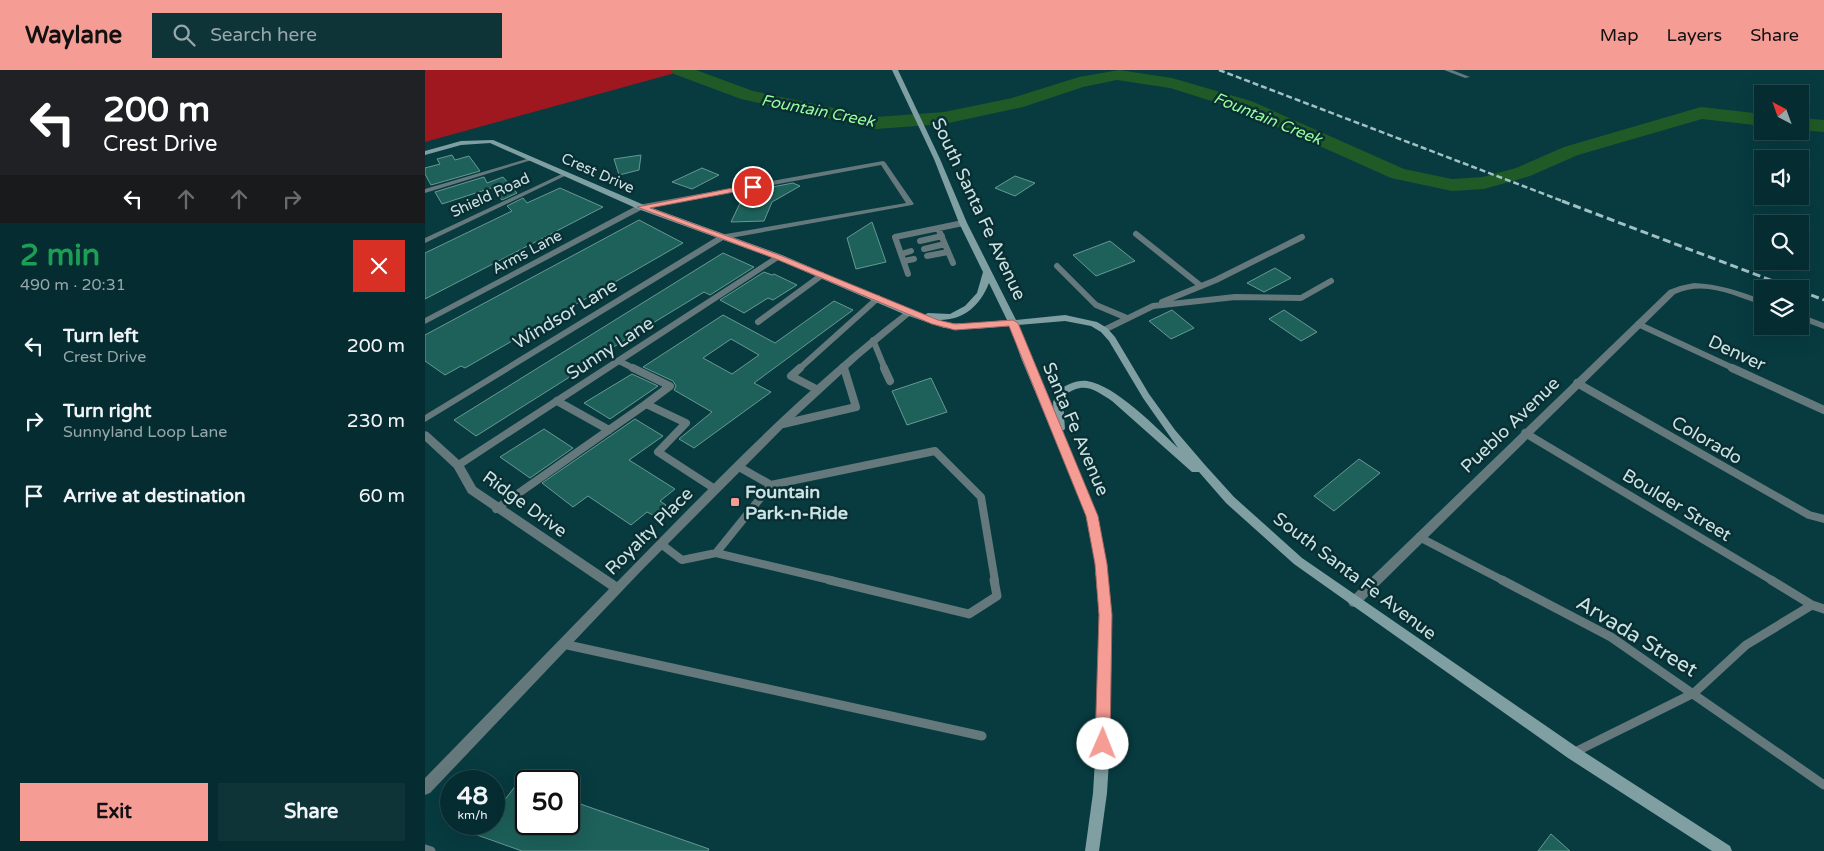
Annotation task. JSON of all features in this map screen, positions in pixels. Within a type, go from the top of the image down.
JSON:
[{"type":"street","name":"South Santa Fe Avenue","points":[[895,70],[937,158],[963,223],[1013,323],[1065,318],[1082,320],[1104,330],[1113,339],[1172,433],[1222,491],[1298,561],[1354,602],[1573,753],[1725,851]]},
{"type":"street","points":[[1447,70],[1467,77]]},
{"type":"street","name":"Crest Drive","points":[[425,153],[461,143],[491,141],[641,207],[779,258],[909,312],[955,327],[1013,323]]},
{"type":"street","points":[[425,191],[532,159]]},
{"type":"street","name":"Arms Lane","points":[[425,321],[641,207],[883,163],[910,204],[723,237]]},
{"type":"street","name":"Shield Road","points":[[425,241],[566,174]]},
{"type":"street","name":"Windsor Lane","points":[[425,419],[723,237]]},
{"type":"street","name":"Sunny Lane","points":[[458,465],[779,258]]},
{"type":"street","points":[[909,312],[934,318],[969,309],[981,296],[987,271]]},
{"type":"street","name":"Pueblo Avenue","points":[[1354,602],[1577,382],[1672,292],[1681,286],[1714,286],[1754,300]]},
{"type":"street","name":"Royalty Place","points":[[425,788],[715,489],[843,366],[909,312]]},
{"type":"street","points":[[1809,320],[1824,326]]},
{"type":"street","name":"Santa Fe Avenue","points":[[1013,323],[1025,358],[1092,516],[1101,564],[1105,615],[1103,744],[1100,793],[1092,851]]},
{"type":"street","points":[[1060,437],[1058,402],[1061,393],[1077,385],[1096,386],[1119,402],[1222,491]]},
{"type":"street","name":"Ridge Drive","points":[[425,435],[458,465],[472,490],[497,509],[617,588]]},
{"type":"lane","points":[[908,274],[901,254],[901,245],[895,237],[963,223]]},
{"type":"lane","points":[[938,228],[953,263]]},
{"type":"lane","points":[[1136,234],[1201,286]]},
{"type":"lane","points":[[920,241],[942,236]]},
{"type":"lane","points":[[1104,330],[1302,237]]},
{"type":"lane","points":[[924,249],[945,244]]},
{"type":"lane","points":[[901,254],[911,251]]},
{"type":"lane","points":[[927,256],[948,252]]},
{"type":"lane","points":[[904,261],[914,259]]},
{"type":"lane","points":[[1057,266],[1097,305],[1127,318]]},
{"type":"lane","points":[[758,322],[822,275]]},
{"type":"lane","points":[[1153,306],[1235,297],[1301,298],[1331,281]]},
{"type":"lane","points":[[817,390],[791,376],[878,298]]},
{"type":"lane","name":"Denver","points":[[1637,324],[1824,410]]},
{"type":"lane","points":[[873,340],[890,381]]},
{"type":"lane","points":[[497,509],[670,386],[619,361]]},
{"type":"lane","points":[[783,424],[856,407],[843,366]]},
{"type":"lane","name":"Colorado","points":[[1577,382],[1773,495],[1809,514],[1824,519]]},
{"type":"lane","points":[[557,401],[609,430]]},
{"type":"lane","points":[[646,404],[686,423],[658,452],[715,489]]},
{"type":"lane","name":"Boulder Street","points":[[1525,433],[1812,605],[1824,609]]},
{"type":"lane","points":[[661,544],[682,560],[716,553],[969,614],[997,596],[981,497],[935,451],[771,485],[716,553]]},
{"type":"lane","points":[[739,466],[771,485]]},
{"type":"lane","name":"Arvada Street","points":[[1419,537],[1611,638],[1694,693],[1824,784]]},
{"type":"lane","points":[[1573,753],[1694,693],[1747,645],[1812,605]]},
{"type":"lane","points":[[563,644],[838,706],[982,736]]},
{"type":"lane","points":[[425,849],[431,851]]},
{"type":"shaded area","points":[[425,70],[686,70],[425,142]]},
{"type":"building","points":[[452,155],[455,160],[469,156],[480,171],[431,185],[425,174],[425,168],[440,164],[437,159]]},
{"type":"building","points":[[641,155],[639,170],[619,175],[614,159]]},
{"type":"building","points":[[702,168],[719,175],[692,189],[672,182]]},
{"type":"building","points":[[1015,176],[1035,183],[1015,196],[995,188]]},
{"type":"building","points":[[484,177],[487,183],[503,177],[517,193],[502,200],[491,188],[442,204],[435,192]]},
{"type":"building","points":[[793,183],[800,186],[772,202],[764,221],[731,222],[741,201],[762,189]]},
{"type":"building","points":[[560,188],[603,207],[425,299],[425,253],[512,211],[507,206],[523,198],[527,203]]},
{"type":"building","points":[[639,220],[683,243],[465,368],[461,366],[445,375],[425,361],[425,335]]},
{"type":"building","points":[[872,222],[886,262],[856,269],[847,238]]},
{"type":"building","points":[[1110,241],[1135,261],[1096,276],[1073,255]]},
{"type":"building","points":[[723,253],[754,267],[710,295],[704,292],[592,360],[595,361],[476,436],[454,420]]},
{"type":"building","points":[[1275,268],[1291,278],[1264,292],[1247,283]]},
{"type":"building","points":[[764,272],[774,274],[797,285],[773,300],[768,298],[744,313],[720,300]]},
{"type":"building","points":[[834,301],[853,310],[754,383],[771,392],[694,448],[679,439],[712,412],[674,390],[676,386],[673,381],[643,367],[723,315],[775,343]],"holes":[[[731,339],[759,355],[732,374],[703,358]]]},
{"type":"building","points":[[1172,310],[1194,328],[1171,339],[1149,321]]},
{"type":"building","points":[[1284,310],[1317,332],[1301,341],[1269,319]]},
{"type":"building","points":[[632,374],[658,386],[610,419],[584,403]]},
{"type":"building","points":[[931,378],[947,412],[907,425],[892,391]]},
{"type":"building","points":[[635,419],[663,436],[629,460],[675,489],[660,501],[666,505],[653,515],[647,512],[631,525],[588,496],[573,507],[542,483]]},
{"type":"building","points":[[544,429],[573,448],[530,478],[500,457]]},
{"type":"building","points":[[1359,459],[1380,473],[1334,511],[1314,496]]},
{"type":"building","points":[[515,786],[515,835],[580,835],[580,804],[709,849],[708,851],[522,851],[477,835],[505,835],[505,800]]},
{"type":"building","points":[[1551,834],[1570,851],[1538,851]]},
{"type":"waterway","name":"Fountain Creek","points":[[680,70],[747,95],[781,104],[816,109],[876,123],[944,118],[1016,103],[1079,82],[1117,75],[1172,83],[1244,105],[1398,174],[1452,185],[1484,183],[1523,172],[1571,151],[1701,113],[1754,119]]},
{"type":"waterway","name":"Fountain Creek","points":[[1809,125],[1824,126]]},
{"type":"railway","points":[[1219,70],[1565,202]]},
{"type":"railway","points":[[1562,201],[1770,280]]},
{"type":"railway","points":[[1809,294],[1824,300]]},
{"type":"place","name":"Fountain Park-n-Ride","points":[[735,502]]},
{"type":"route","points":[[753,187],[641,207],[779,258],[944,325],[955,327],[1013,323],[1025,358],[1079,480],[1092,516],[1101,564],[1105,615],[1103,744]]}]
